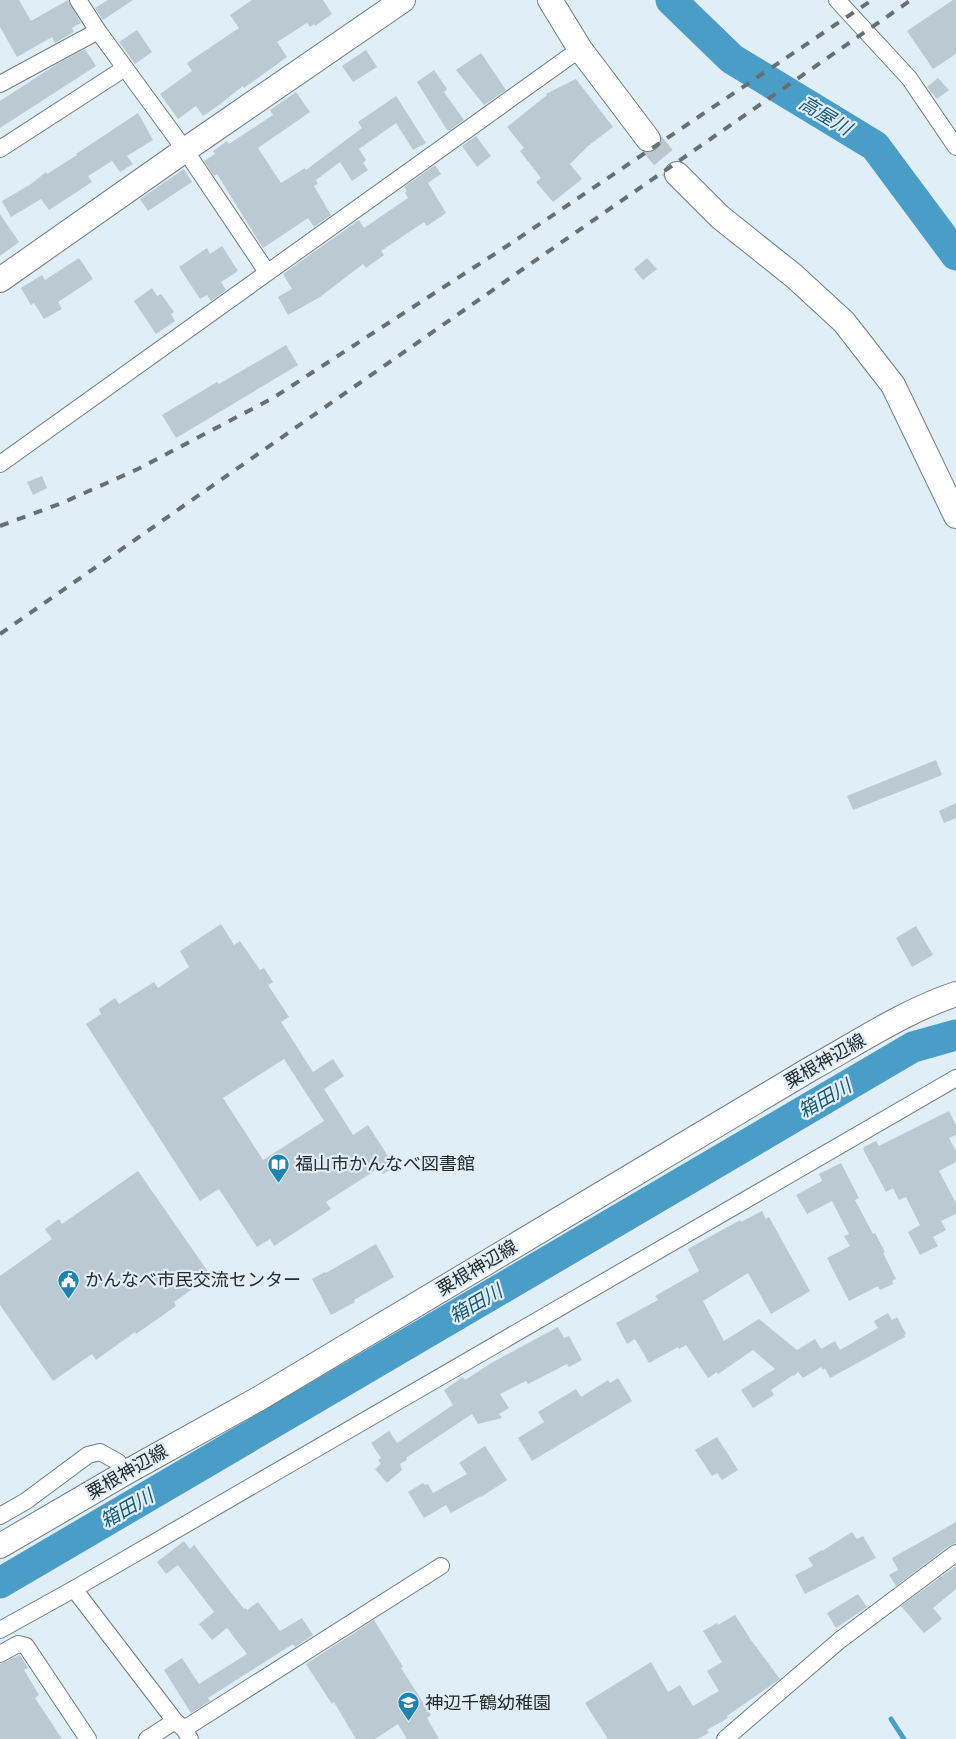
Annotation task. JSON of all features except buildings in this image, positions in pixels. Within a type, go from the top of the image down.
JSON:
[{"type":"street","points":[[78,0],[98,31],[185,150],[267,272]]},
{"type":"street","points":[[0,280],[403,0]]},
{"type":"street","points":[[550,0],[580,49],[648,139]]},
{"type":"street","points":[[837,0],[909,78],[956,147]]},
{"type":"street","points":[[0,84],[98,31]]},
{"type":"street","points":[[0,464],[580,49]]},
{"type":"street","points":[[0,149],[125,68]]},
{"type":"street","points":[[677,174],[720,217],[794,276],[844,322],[893,386],[956,516]]},
{"type":"street","name":"粟根神辺線","points":[[0,1546],[125,1473],[260,1398],[812,1068],[888,1025],[937,1000],[956,994]]},
{"type":"street","points":[[0,1630],[956,1078]]},
{"type":"street","points":[[0,1516],[26,1501],[88,1455],[100,1452],[118,1462],[125,1473]]},
{"type":"street","points":[[724,1739],[840,1640],[956,1553]]},
{"type":"street","points":[[147,1739],[183,1730],[441,1566]]},
{"type":"street","points":[[74,1589],[183,1730]]},
{"type":"street","points":[[0,1654],[18,1644],[26,1646],[88,1739]]},
{"type":"waterway","name":"高屋川","points":[[671,0],[732,59],[875,146],[956,255]]},
{"type":"waterway","name":"箱田川","points":[[0,1583],[913,1047],[956,1035]]},
{"type":"waterway","points":[[891,1719],[904,1739]]},
{"type":"tunnel","points":[[648,139],[677,174]]},
{"type":"railway","points":[[0,526],[62,503],[138,469],[273,398],[510,244],[872,0]]},
{"type":"railway","points":[[0,634],[911,0]]},
{"type":"place","name":"福山市かんなべ図書館","points":[[279,1183]]},
{"type":"place","name":"かんなべ市民交流センター","points":[[69,1299]]},
{"type":"place","name":"神辺千鶴幼稚園","points":[[409,1722]]}]
